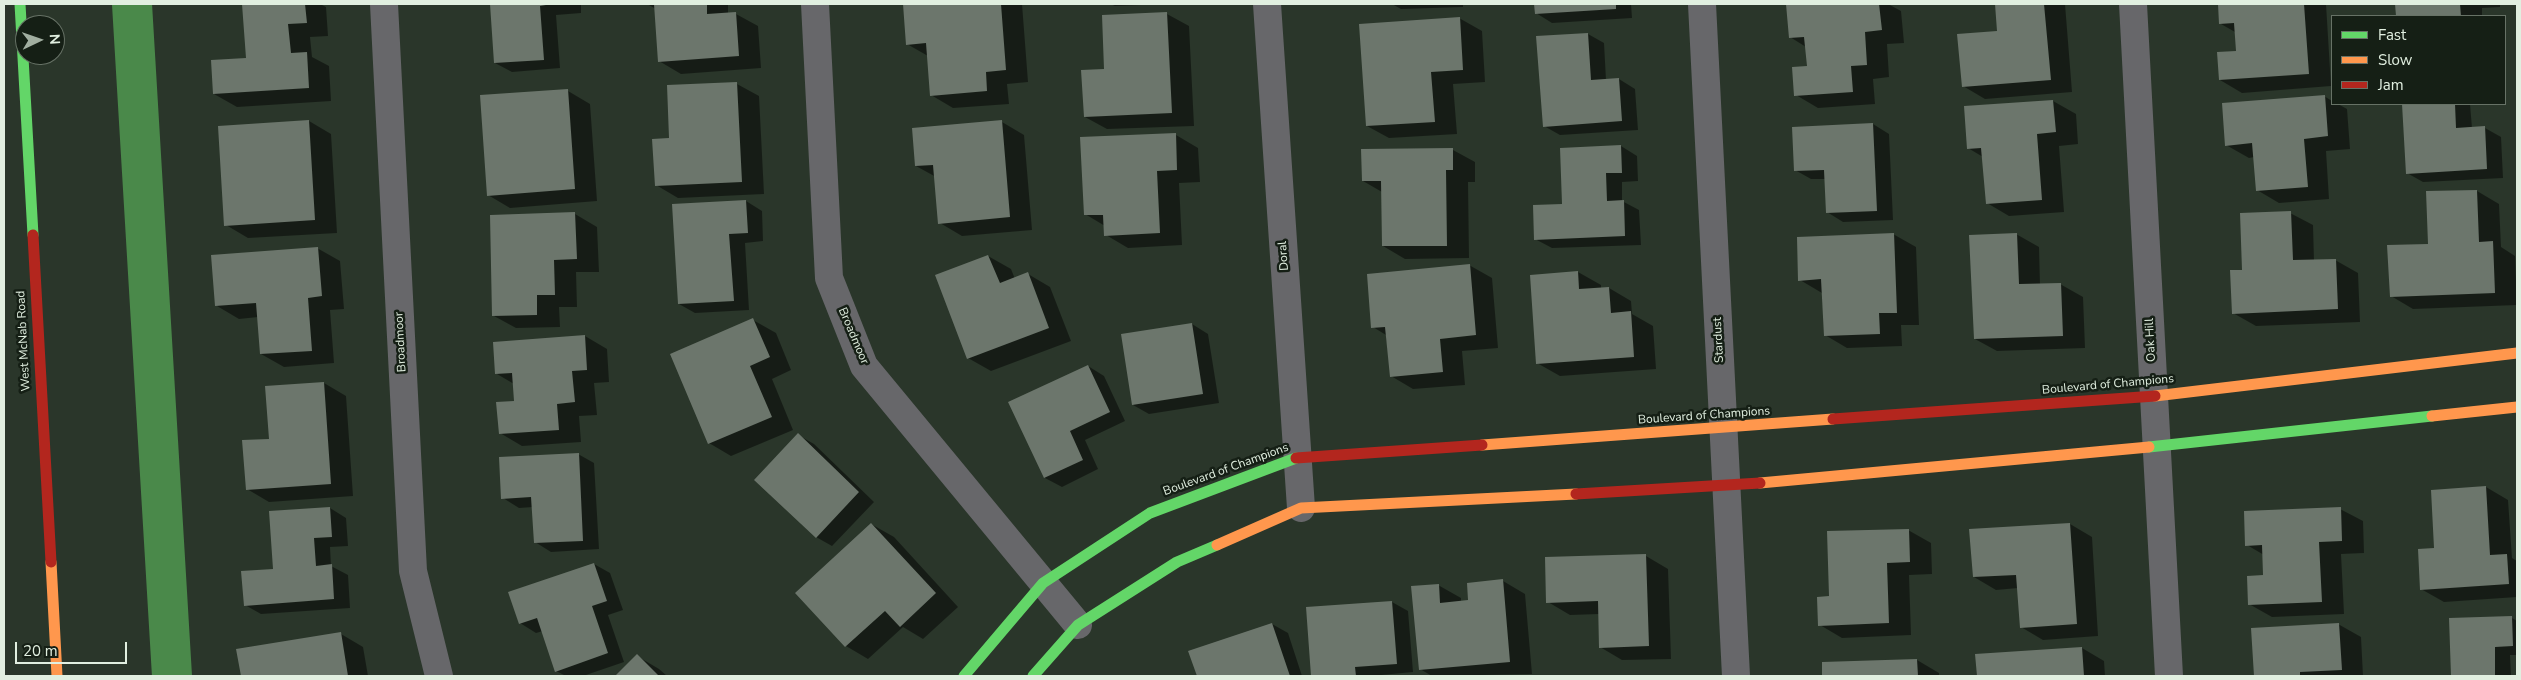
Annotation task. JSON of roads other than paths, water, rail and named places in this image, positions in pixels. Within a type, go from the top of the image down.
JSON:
[{"type":"street","name":"West McNab Road","points":[[20,4],[56,676]]},
{"type":"street","name":"Broadmoor","points":[[384,4],[413,571],[439,676]]},
{"type":"street","name":"Broadmoor","points":[[815,4],[829,278],[864,366],[1078,625]]},
{"type":"street","name":"Doral","points":[[1267,4],[1300,508]]},
{"type":"street","name":"Stardust","points":[[1702,4],[1736,676]]},
{"type":"street","name":"Oak Hill","points":[[2133,4],[2169,676]]},
{"type":"street","name":"Boulevard of Champions","points":[[964,676],[1043,583],[1150,512],[1297,458],[1724,429],[2154,396],[2517,353]]},
{"type":"street","points":[[1033,676],[1078,625],[1177,562],[1300,508],[1727,486],[2157,446],[2517,407]]},
{"type":"waterway","points":[[132,4],[172,676]]}]
